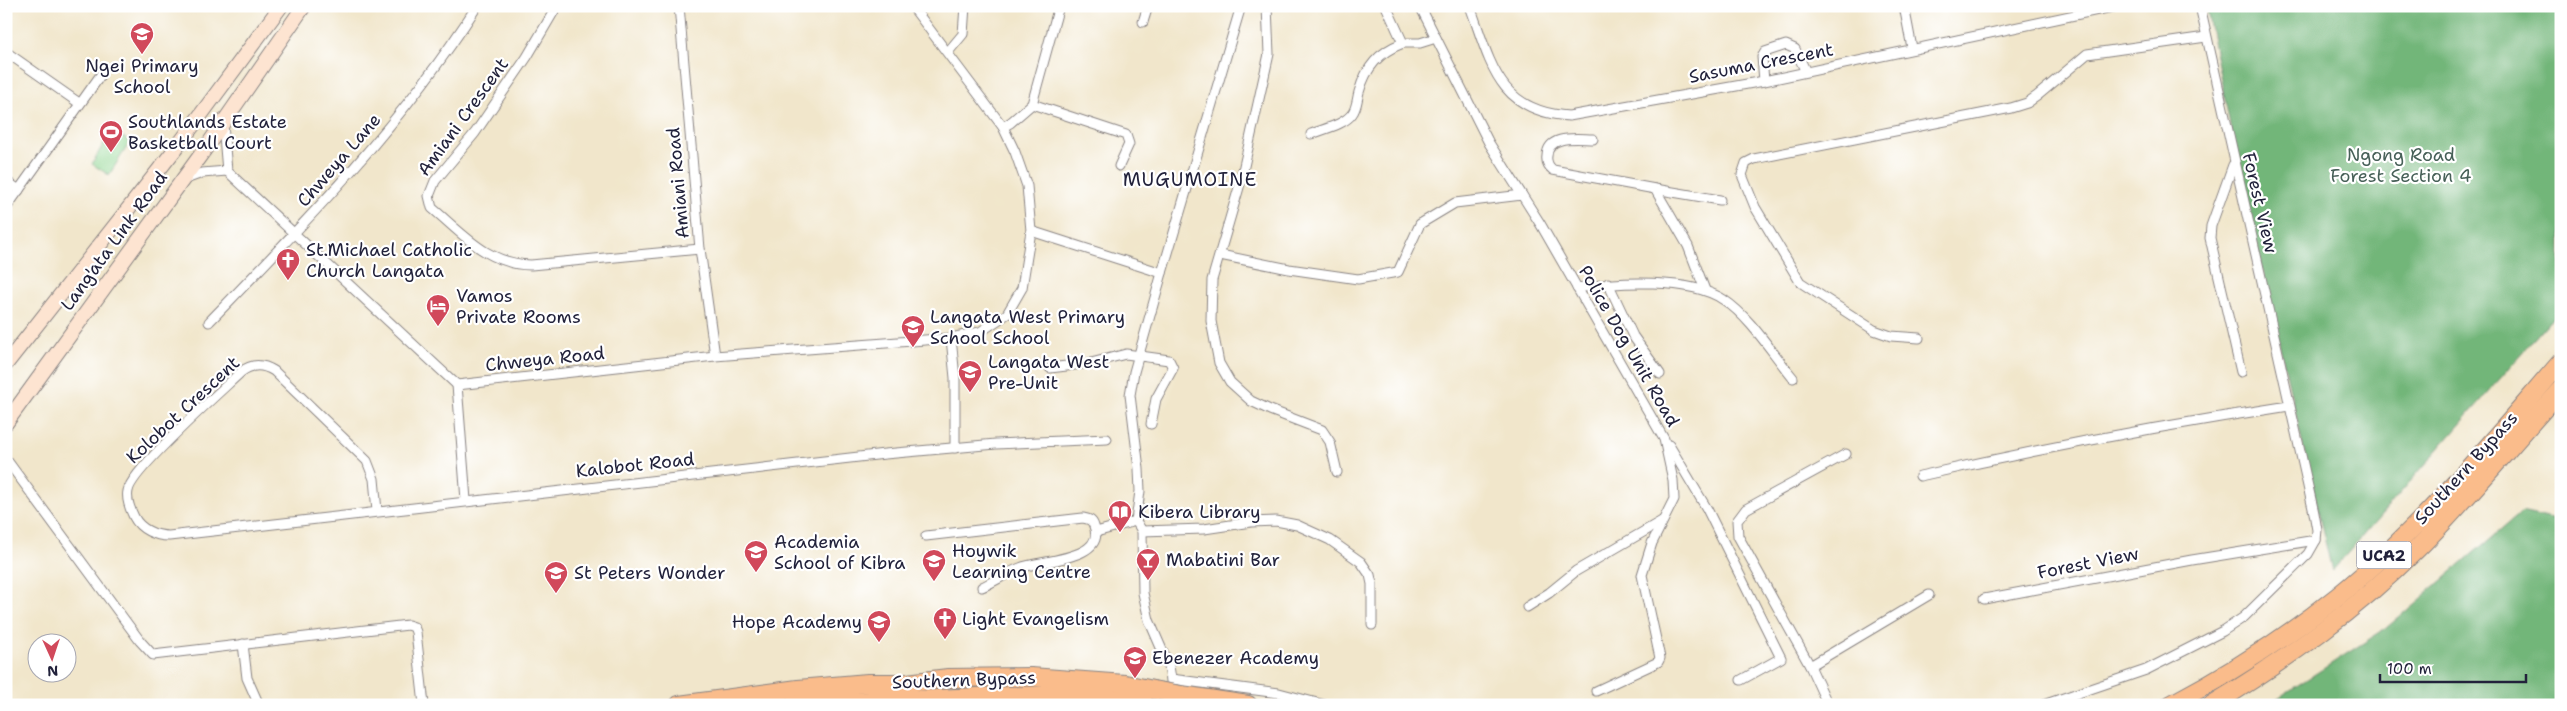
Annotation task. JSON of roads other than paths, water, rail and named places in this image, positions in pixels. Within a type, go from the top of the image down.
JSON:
[{"type":"highway","name":"Southern Bypass","points":[[2170,705],[2217,681],[2285,636],[2338,595],[2431,508],[2561,362]]},
{"type":"highway","name":"Southern Bypass","points":[[2212,705],[2312,639],[2374,590],[2446,519],[2561,390]]},
{"type":"highway","name":"Southern Bypass","points":[[679,705],[798,689],[868,683],[907,683],[948,678],[1041,678],[1125,684],[1150,699]]},
{"type":"highway","name":"Southern Bypass","points":[[795,705],[879,699],[1030,695],[1176,700],[1248,705]]},
{"type":"main road","name":"Lang'ata Link Road","points":[[6,364],[180,142],[281,6]]},
{"type":"main road","name":"Lang'ata Link Road","points":[[6,423],[223,124],[304,6]]},
{"type":"street","name":"Chweya Lane","points":[[209,322],[360,163],[409,104],[478,6]]},
{"type":"street","name":"Amiani Crescent","points":[[557,6],[526,57],[475,133],[434,181],[429,196],[432,208],[489,255],[514,265],[700,249]]},
{"type":"street","name":"Amiani Road","points":[[679,6],[700,249],[715,356]]},
{"type":"street","name":"Chweya Road","points":[[457,385],[715,356],[951,338],[980,332],[1007,314],[1022,288],[1032,231],[1027,186],[1015,152],[1003,127],[912,6]]},
{"type":"street","points":[[948,52],[963,34],[965,6]]},
{"type":"street","points":[[1003,127],[1032,104],[1059,6]]},
{"type":"street","points":[[1143,22],[1148,6]]},
{"type":"street","points":[[1176,700],[1169,666],[1149,620],[1144,600],[1141,555],[1142,531],[1136,520],[1140,491],[1139,469],[1130,394],[1138,354],[1242,6]]},
{"type":"street","points":[[1267,6],[1269,54],[1242,175],[1212,280],[1210,299],[1219,363],[1230,382],[1251,400],[1270,410],[1322,430],[1330,442],[1338,472]]},
{"type":"street","points":[[1386,6],[1403,43]]},
{"type":"street","name":"Police Dog Unit Road","points":[[1420,6],[1489,143],[1577,288],[1664,438],[1674,491],[1672,506],[1652,543],[1642,575],[1642,583],[1660,658],[1658,662],[1596,691]]},
{"type":"street","name":"Sasuma Crescent","points":[[1470,6],[1496,71],[1510,94],[1528,107],[1549,115],[1568,116],[1764,80],[2117,6]]},
{"type":"street","points":[[1904,6],[1912,48]]},
{"type":"street","name":"Forest View","points":[[1984,599],[2192,560],[2316,540],[2317,530],[2314,513],[2289,406],[2276,338],[2234,162],[2200,7]]},
{"type":"street","points":[[1919,338],[1891,336],[1874,330],[1800,282],[1755,207],[1742,174],[1746,163],[1754,159],[2011,108],[2027,103],[2087,54],[2206,37]]},
{"type":"street","points":[[1311,134],[1342,121],[1354,113],[1367,70],[1376,58],[1389,49],[1403,43],[1420,43],[1436,38]]},
{"type":"street","points":[[1764,80],[1762,57],[1765,52],[1786,45],[1795,49],[1805,70]]},
{"type":"street","points":[[6,52],[80,103]]},
{"type":"street","points":[[6,208],[100,76]]},
{"type":"street","points":[[1032,104],[1126,135],[1129,144],[1119,166]]},
{"type":"street","points":[[223,124],[227,171],[457,385],[466,500]]},
{"type":"street","points":[[1593,139],[1559,140],[1551,144],[1547,153],[1549,166],[1553,170],[1720,200]]},
{"type":"street","points":[[2234,162],[2226,190],[2211,226],[2210,238],[2241,372]]},
{"type":"street","points":[[180,181],[202,173],[227,171]]},
{"type":"street","points":[[6,181],[19,190]]},
{"type":"street","points":[[1655,189],[1688,246],[1705,290]]},
{"type":"street","points":[[1220,255],[1289,269],[1358,279],[1398,272],[1420,224],[1456,203],[1522,196]]},
{"type":"street","points":[[1032,231],[1162,273]]},
{"type":"street","points":[[1608,283],[1633,336],[1660,374]]},
{"type":"street","points":[[1577,288],[1608,283],[1647,283],[1705,290],[1724,300],[1737,311],[1793,378]]},
{"type":"street","points":[[951,338],[955,378],[955,448]]},
{"type":"street","points":[[1050,368],[1091,363],[1115,355],[1138,354],[1169,360],[1173,368],[1156,399],[1151,424]]},
{"type":"street","name":"Kolobot Crescent","points":[[168,536],[152,533],[136,520],[129,506],[128,491],[132,482],[142,467],[241,372],[254,365],[266,366],[274,371],[367,460],[374,479],[377,511]]},
{"type":"street","points":[[1920,476],[2068,444],[2289,406]]},
{"type":"street","points":[[1664,438],[1702,501],[1781,658],[1741,680]]},
{"type":"street","name":"Kalobot Road","points":[[168,536],[466,500],[955,448],[1107,439]]},
{"type":"street","points":[[1828,705],[1810,666],[1738,536],[1736,521],[1746,508],[1846,454]]},
{"type":"street","points":[[6,459],[140,641],[153,655],[408,625],[414,627],[424,705]]},
{"type":"street","points":[[926,536],[1083,518],[1089,519],[1096,532],[1094,545],[1083,552],[1019,568],[982,587]]},
{"type":"street","points":[[1096,532],[1136,520]]},
{"type":"street","points":[[1526,607],[1549,594],[1576,571],[1664,520]]},
{"type":"street","points":[[1142,531],[1204,528],[1251,522],[1276,522],[1297,525],[1330,540],[1360,562],[1370,575],[1372,584],[1372,625]]},
{"type":"street","points":[[2044,705],[2146,670],[2223,631],[2258,605],[2308,554],[2316,540]]},
{"type":"street","points":[[1810,666],[1929,595]]},
{"type":"street","points":[[243,644],[247,678],[259,705]]},
{"type":"street","points":[[1171,679],[1279,693],[1325,705]]},
{"type":"place","name":"Ngei Primary School","points":[[142,55]]},
{"type":"place","name":"Southlands Estate Basketball Court","points":[[111,153]]},
{"type":"place","name":"St.Michael Catholic Church Langata","points":[[288,281]]},
{"type":"place","name":"Vamos Private Rooms","points":[[438,327]]},
{"type":"place","name":"Langata West Primary School School","points":[[913,348]]},
{"type":"place","name":"Langata West Pre-Unit","points":[[970,393]]},
{"type":"place","name":"Kibera Library","points":[[1120,533]]},
{"type":"place","name":"Academia School of Kibra","points":[[756,573]]},
{"type":"place","name":"Mabatini Bar","points":[[1148,581]]},
{"type":"place","name":"Hoywik Learning Centre","points":[[934,582]]},
{"type":"place","name":"St Peters Wonder","points":[[556,594]]},
{"type":"place","name":"Light Evangelism","points":[[945,640]]},
{"type":"place","name":"Hope Academy","points":[[879,643]]},
{"type":"place","name":"Ebenezer Academy","points":[[1135,679]]},
{"type":"district","name":"MUGUMOINE","points":[[1190,179]]},
{"type":"park label","name":"Ngong Road Forest Section 4","points":[[2401,165]]}]
